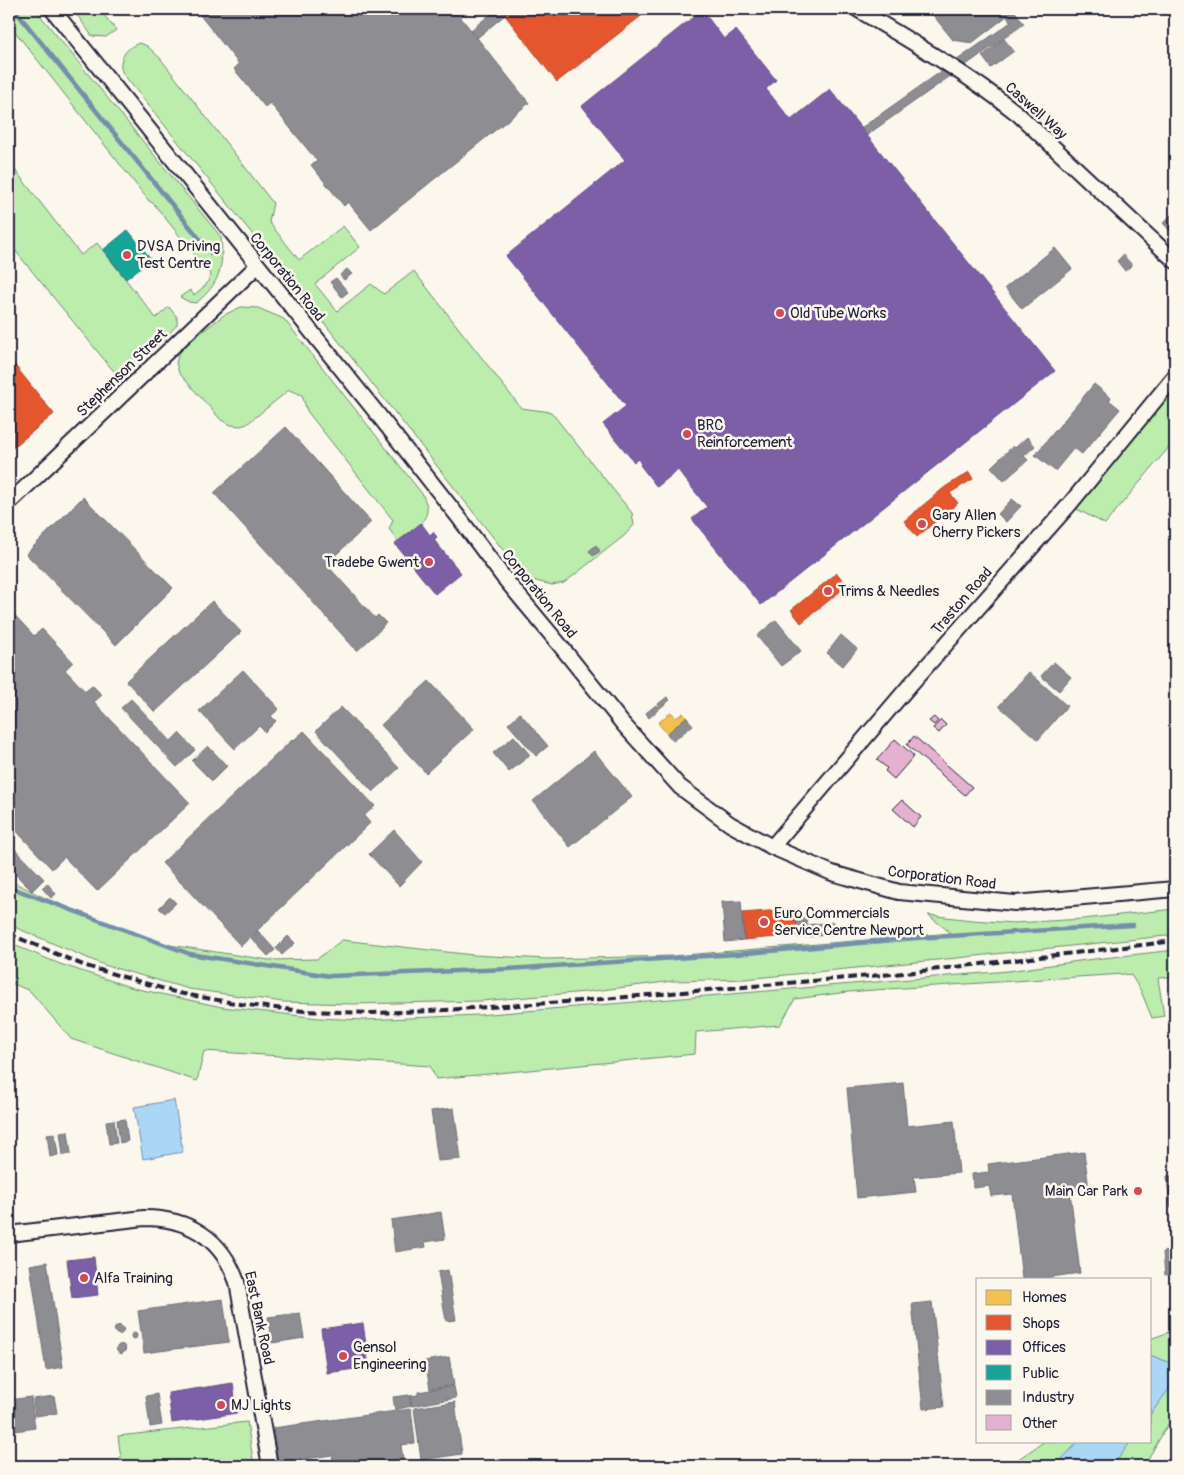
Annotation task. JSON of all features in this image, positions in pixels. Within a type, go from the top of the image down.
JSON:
[{"type":"street","name":"Corporation Road","points":[[52,9],[376,412],[504,578],[623,724],[680,787],[730,824],[772,847],[832,873],[898,892],[1015,903],[1175,890]]},
{"type":"street","name":"Caswell Way","points":[[858,9],[992,93],[1018,114],[1175,261]]},
{"type":"street","name":"Stephenson Street","points":[[9,503],[257,266]]},
{"type":"street","name":"Traston Road","points":[[772,847],[916,678],[1069,505],[1175,376]]},
{"type":"street","name":"East Bank Road","points":[[9,1234],[144,1218],[159,1218],[179,1222],[196,1230],[211,1242],[228,1262],[237,1282],[270,1466]]},
{"type":"green space","points":[[9,9],[35,9],[221,237],[222,257],[219,274],[210,289],[196,303],[189,302],[180,297],[190,290],[194,295],[206,285],[211,275],[154,204],[149,201],[9,24]]},
{"type":"green space","points":[[73,9],[99,9],[116,30],[106,37],[92,36]]},
{"type":"green space","points":[[140,43],[147,46],[160,58],[273,203],[269,222],[299,260],[343,226],[360,247],[315,284],[337,311],[371,284],[384,294],[414,271],[521,408],[551,412],[632,513],[634,525],[624,536],[564,583],[552,585],[532,580],[522,574],[333,334],[124,75],[121,66],[123,56],[130,48]]},
{"type":"green space","points":[[9,162],[81,255],[97,243],[156,318],[169,307],[177,317],[177,325],[124,375],[116,373],[111,368],[9,243]]},
{"type":"green space","points":[[241,307],[258,308],[284,319],[423,495],[427,506],[427,513],[421,523],[412,531],[398,541],[389,529],[393,520],[307,411],[302,395],[289,390],[247,424],[241,426],[231,425],[221,420],[179,373],[176,363],[185,345],[224,315]]},
{"type":"green space","points":[[1175,376],[1175,440],[1105,524],[1069,505]]},
{"type":"green space","points":[[9,880],[45,898],[163,944],[269,960],[317,959],[342,940],[473,955],[546,959],[672,956],[951,933],[928,915],[1014,923],[1083,919],[1175,909],[1175,935],[745,979],[673,981],[586,992],[481,1001],[354,1004],[283,1002],[189,989],[104,965],[19,929],[9,924]]},
{"type":"green space","points":[[9,943],[60,964],[133,988],[222,1007],[319,1018],[364,1020],[478,1015],[1008,971],[1175,950],[1175,977],[1158,978],[1164,1016],[1152,1018],[1141,991],[1131,975],[1124,974],[887,989],[795,999],[780,1025],[696,1032],[695,1054],[436,1079],[430,1066],[204,1051],[197,1081],[71,1039],[30,991],[9,982]]},
{"type":"green space","points":[[1175,1330],[1175,1412],[1144,1466],[1008,1466],[1044,1442],[1152,1442],[1152,1338]]},
{"type":"green space","points":[[247,1422],[254,1466],[122,1466],[118,1436]]},
{"type":"water","points":[[174,1100],[183,1152],[143,1159],[134,1107]]},
{"type":"water","points":[[1152,1356],[1173,1364],[1169,1389],[1152,1412]]},
{"type":"water","points":[[1078,1442],[1130,1442],[1113,1466],[1055,1466]]},
{"type":"building: Homes","points":[[671,712],[676,718],[683,713],[686,717],[667,734],[658,723]]},
{"type":"building: Shops","points":[[500,9],[650,9],[557,82]]},
{"type":"building: Shops","points":[[9,358],[54,414],[9,451]]},
{"type":"building: Shops","points":[[969,472],[973,479],[950,493],[958,503],[917,537],[904,521],[945,487]]},
{"type":"building: Shops","points":[[837,573],[847,586],[801,623],[791,610]]},
{"type":"building: Shops","points":[[795,909],[798,935],[744,940],[742,913]]},
{"type":"building: Offices","name":"Old Tube Works","points":[[702,10],[724,39],[736,30],[776,80],[766,89],[791,120],[830,89],[1055,371],[761,605],[692,519],[707,507],[678,470],[657,487],[640,465],[638,459],[634,462],[603,424],[626,406],[506,256],[625,160],[582,106]]},
{"type":"building: Offices","points":[[421,523],[430,535],[433,532],[437,537],[434,540],[461,573],[435,594],[395,544]]},
{"type":"building: Offices","points":[[94,1257],[98,1295],[72,1298],[67,1260]]},
{"type":"building: Offices","points":[[363,1323],[369,1367],[327,1373],[321,1329]]},
{"type":"building: Offices","points":[[233,1383],[237,1413],[172,1423],[168,1393]]},
{"type":"building: Public","points":[[128,230],[151,259],[126,279],[103,250]]},
{"type":"building: Industry","points":[[195,9],[454,9],[529,103],[371,230],[348,202],[344,206],[311,165],[317,161],[270,103],[265,107],[234,69],[239,64]]},
{"type":"building: Industry","points":[[497,9],[500,9],[505,15],[477,38],[471,30]]},
{"type":"building: Industry","points":[[928,9],[1016,9],[972,43],[953,40]]},
{"type":"building: Industry","points":[[1014,10],[1024,24],[867,135],[861,128],[1011,22],[1007,17]]},
{"type":"building: Industry","points":[[1004,39],[1014,51],[991,68],[982,56]]},
{"type":"building: Industry","points":[[1172,214],[1175,216],[1175,226],[1170,231],[1163,223]]},
{"type":"building: Industry","points":[[1055,248],[1072,269],[1022,309],[1005,288]]},
{"type":"building: Industry","points":[[1123,255],[1132,265],[1125,271],[1117,261]]},
{"type":"building: Industry","points":[[347,269],[352,274],[344,280],[340,275]]},
{"type":"building: Industry","points":[[336,278],[348,292],[342,297],[330,282]]},
{"type":"building: Industry","points":[[1094,384],[1111,398],[1109,400],[1120,409],[1082,454],[1074,448],[1055,471],[1035,455]]},
{"type":"building: Industry","points":[[286,427],[371,522],[326,564],[375,618],[378,615],[386,623],[357,651],[214,493]]},
{"type":"building: Industry","points":[[1027,437],[1035,446],[1024,456],[1028,460],[1004,481],[991,467],[1013,446],[1015,448]]},
{"type":"building: Industry","points":[[83,497],[173,588],[116,645],[26,554]]},
{"type":"building: Industry","points":[[1012,499],[1021,506],[1006,522],[998,514]]},
{"type":"building: Industry","points":[[596,545],[600,551],[593,556],[589,551]]},
{"type":"building: Industry","points":[[212,601],[241,632],[155,712],[126,681]]},
{"type":"building: Industry","points":[[9,609],[34,636],[42,629],[73,662],[65,670],[85,691],[92,685],[102,695],[94,702],[190,803],[97,891],[64,857],[52,869],[9,823]]},
{"type":"building: Industry","points":[[776,620],[801,651],[781,666],[757,636]]},
{"type":"building: Industry","points":[[841,635],[857,649],[843,666],[827,653]]},
{"type":"building: Industry","points":[[1054,662],[1071,677],[1059,691],[1041,676]]},
{"type":"building: Industry","points":[[243,670],[279,709],[271,716],[276,721],[265,732],[259,726],[235,749],[199,711]]},
{"type":"building: Industry","points":[[1029,672],[1067,706],[1038,740],[999,706]]},
{"type":"building: Industry","points":[[429,681],[474,729],[426,773],[381,725]]},
{"type":"building: Industry","points":[[667,697],[670,700],[660,708],[658,704]]},
{"type":"building: Industry","points":[[131,699],[171,741],[179,733],[195,750],[177,767],[121,708]]},
{"type":"building: Industry","points":[[656,705],[659,709],[649,718],[646,713]]},
{"type":"building: Industry","points":[[341,707],[399,768],[373,792],[316,731]]},
{"type":"building: Industry","points":[[520,713],[548,746],[536,756],[508,724]]},
{"type":"building: Industry","points":[[686,717],[693,725],[673,741],[667,734]]},
{"type":"building: Industry","points":[[304,731],[375,806],[364,816],[370,823],[241,946],[162,863],[292,740]]},
{"type":"building: Industry","points":[[514,736],[530,755],[509,772],[493,753]]},
{"type":"building: Industry","points":[[208,746],[227,766],[212,781],[192,761]]},
{"type":"building: Industry","points":[[594,751],[632,797],[570,847],[533,801]]},
{"type":"building: Industry","points":[[394,830],[422,862],[399,886],[369,854]]},
{"type":"building: Industry","points":[[9,843],[44,879],[32,891],[9,868]]},
{"type":"building: Industry","points":[[47,883],[56,894],[51,898],[42,888]]},
{"type":"building: Industry","points":[[170,897],[176,903],[165,913],[159,908]]},
{"type":"building: Industry","points":[[741,901],[744,940],[725,942],[722,902]]},
{"type":"building: Industry","points":[[802,915],[802,919],[806,919],[807,925],[833,922],[834,934],[798,938],[796,916]]},
{"type":"building: Industry","points":[[258,931],[275,950],[268,956],[251,938]]},
{"type":"building: Industry","points":[[288,936],[295,943],[282,955],[276,948]]},
{"type":"building: Industry","points":[[903,1083],[907,1126],[954,1121],[959,1173],[914,1177],[916,1192],[857,1198],[847,1088]]},
{"type":"building: Industry","points":[[454,1108],[461,1159],[438,1161],[431,1111]]},
{"type":"building: Industry","points":[[125,1119],[128,1141],[120,1143],[117,1120]]},
{"type":"building: Industry","points":[[114,1120],[117,1143],[109,1144],[106,1121]]},
{"type":"building: Industry","points":[[68,1131],[71,1154],[63,1155],[60,1132]]},
{"type":"building: Industry","points":[[55,1133],[58,1155],[50,1157],[47,1134]]},
{"type":"building: Industry","points":[[1084,1152],[1089,1189],[1070,1191],[1080,1273],[1043,1278],[1022,1278],[1012,1194],[991,1196],[989,1186],[973,1188],[972,1174],[989,1172],[988,1164]]},
{"type":"building: Industry","points":[[1167,1176],[1175,1176],[1175,1206],[1170,1207]]},
{"type":"building: Industry","points":[[441,1212],[445,1239],[425,1242],[426,1247],[395,1252],[391,1220]]},
{"type":"building: Industry","points":[[1171,1213],[1175,1213],[1175,1227],[1172,1228]]},
{"type":"building: Industry","points":[[1173,1234],[1175,1234],[1175,1248],[1174,1248]]},
{"type":"building: Industry","points":[[1175,1250],[1175,1274],[1165,1275],[1163,1252]]},
{"type":"building: Industry","points":[[47,1262],[63,1367],[46,1370],[30,1265]]},
{"type":"building: Industry","points":[[448,1270],[456,1320],[446,1321],[438,1272]]},
{"type":"building: Industry","points":[[223,1299],[229,1342],[144,1353],[138,1311]]},
{"type":"building: Industry","points":[[932,1302],[944,1407],[923,1409],[912,1304]]},
{"type":"building: Industry","points":[[300,1313],[304,1338],[272,1343],[268,1317]]},
{"type":"building: Industry","points":[[119,1326],[123,1330],[119,1334],[115,1330]]},
{"type":"building: Industry","points":[[134,1333],[137,1336],[134,1339],[131,1336]]},
{"type":"building: Industry","points":[[121,1345],[125,1349],[121,1353],[117,1349]]},
{"type":"building: Industry","points":[[449,1357],[454,1385],[430,1389],[425,1361]]},
{"type":"building: Industry","points":[[454,1386],[456,1398],[412,1406],[410,1396],[418,1395],[418,1392]]},
{"type":"building: Industry","points":[[157,1394],[162,1425],[150,1427],[146,1396]]},
{"type":"building: Industry","points":[[409,1395],[411,1406],[395,1410],[393,1397]]},
{"type":"building: Industry","points":[[54,1396],[57,1413],[35,1416],[33,1399]]},
{"type":"building: Industry","points":[[31,1397],[35,1428],[9,1432],[9,1400]]},
{"type":"building: Industry","points":[[455,1402],[462,1454],[421,1460],[414,1408]]},
{"type":"building: Industry","points":[[411,1409],[415,1443],[401,1445],[403,1459],[351,1466],[334,1466],[332,1455],[278,1463],[273,1428]]},
{"type":"building: Industry","points":[[464,1461],[465,1466],[450,1466],[450,1464]]},
{"type":"building: Other","points":[[1175,502],[1175,521],[1167,515]]},
{"type":"building: Other","points":[[934,717],[938,721],[934,725],[929,721]]},
{"type":"building: Other","points":[[941,720],[946,725],[939,733],[933,728]]},
{"type":"building: Other","points":[[914,736],[972,787],[965,795],[907,745]]},
{"type":"building: Other","points":[[895,739],[914,756],[894,779],[885,771],[887,768],[877,760]]},
{"type":"building: Other","points":[[902,800],[921,817],[913,827],[893,809]]},
{"type":"waterway","points":[[14,9],[211,253]]},
{"type":"waterway","points":[[9,887],[190,954],[330,976],[508,969],[736,954],[916,938],[1133,925]]},
{"type":"railway","points":[[9,934],[83,965],[178,993],[246,1005],[304,1011],[372,1013],[579,1001],[905,973],[1175,941]]},
{"type":"place","name":"DVSA Driving Test Centre","points":[[127,255]]},
{"type":"place","name":"Old Tube Works","points":[[780,313]]},
{"type":"place","name":"BRC Reinforcement","points":[[687,434]]},
{"type":"place","name":"Gary Allen Cherry Pickers","points":[[922,524]]},
{"type":"place","name":"Tradebe Gwent","points":[[429,562]]},
{"type":"place","name":"Trims & Needles","points":[[828,591]]},
{"type":"place","name":"Euro Commercials Service Centre Newport","points":[[764,922]]},
{"type":"place","name":"Main Car Park","points":[[1138,1191]]},
{"type":"place","name":"Alfa Training","points":[[84,1278]]},
{"type":"place","name":"Gensol Engineering","points":[[343,1356]]},
{"type":"place","name":"MJ Lights","points":[[221,1405]]}]
